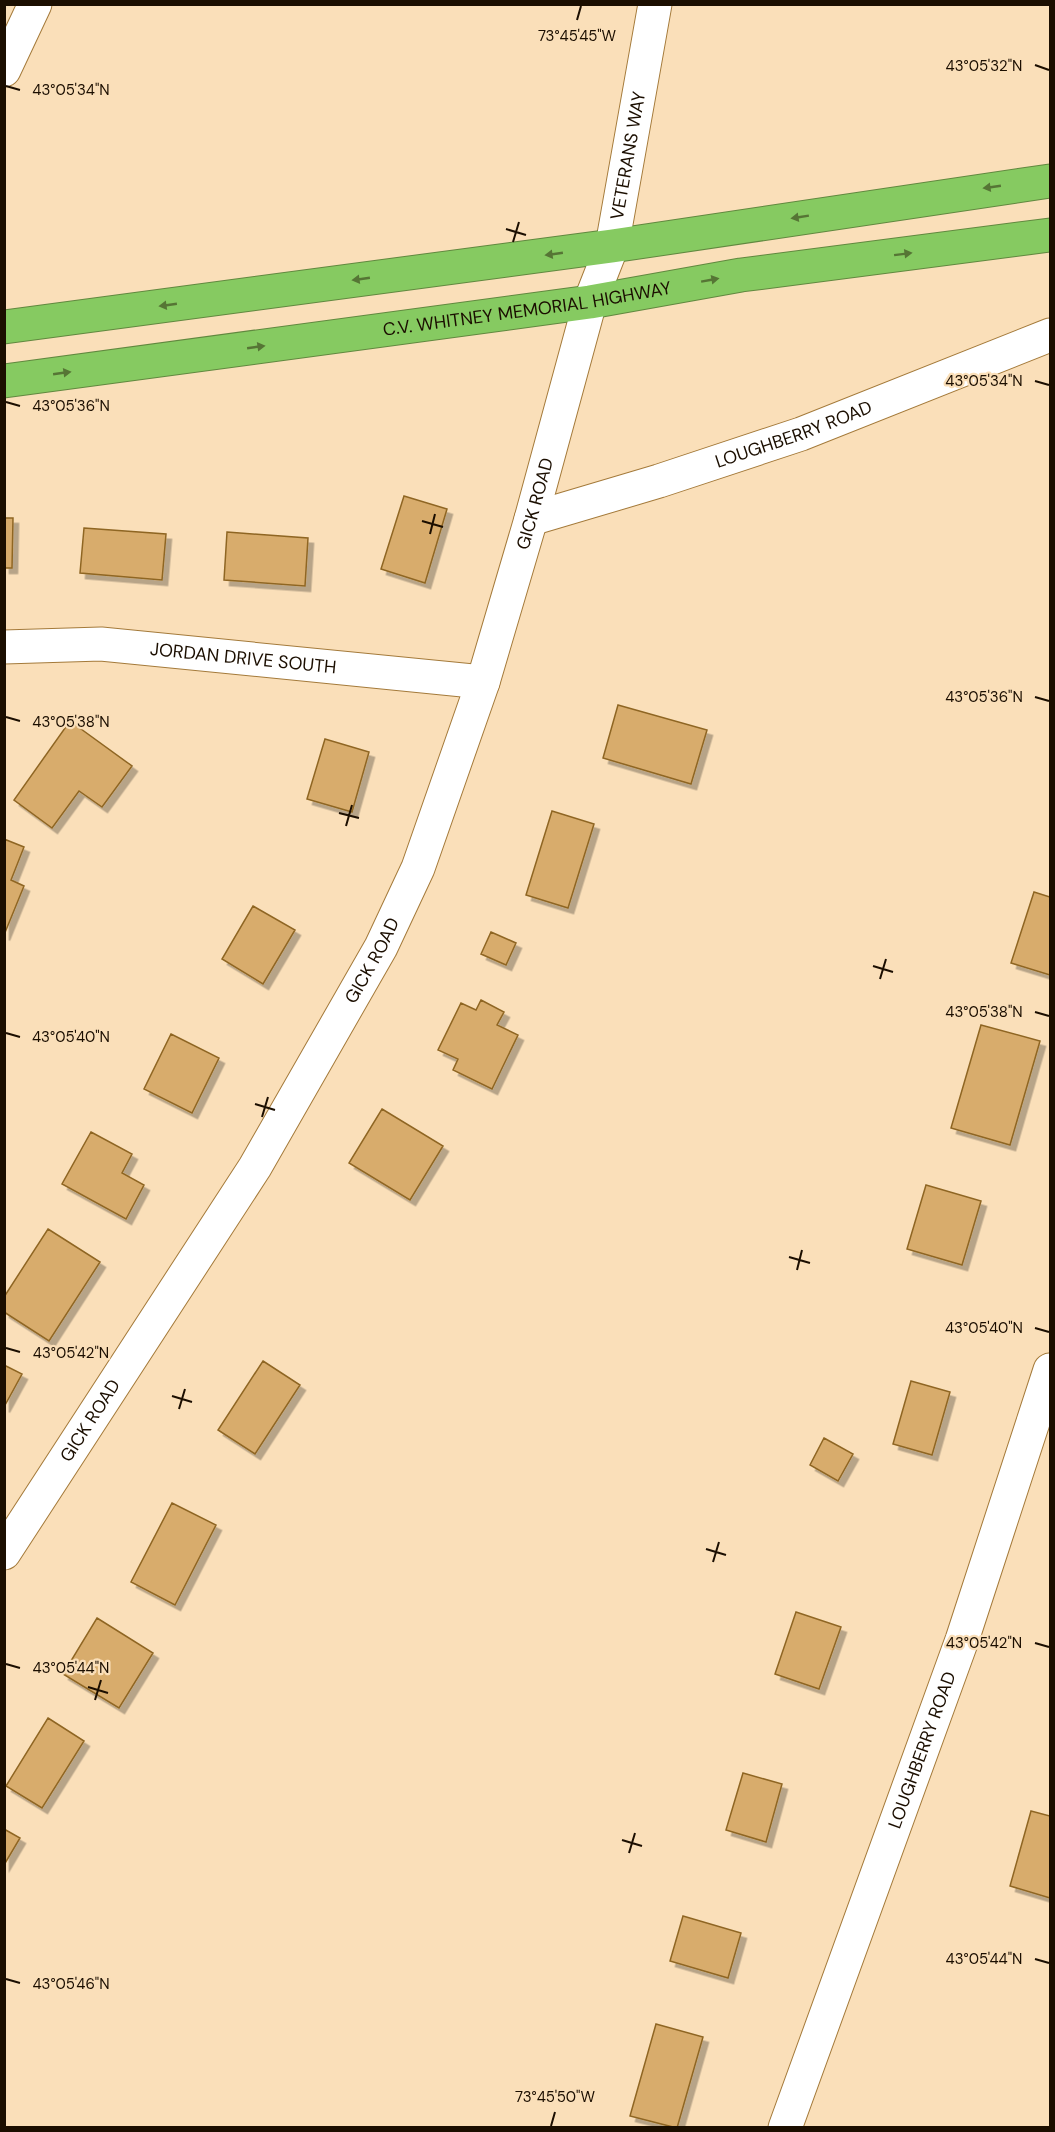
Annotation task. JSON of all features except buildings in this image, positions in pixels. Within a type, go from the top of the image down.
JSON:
[{"type":"highway","points":[[4,327],[612,246],[1050,181]]},
{"type":"highway","name":"C.V. WHITNEY MEMORIAL HIGHWAY","points":[[4,381],[590,302],[741,275],[1050,235]]},
{"type":"street","points":[[4,70],[35,4]]},
{"type":"street","name":"VETERANS WAY","points":[[590,302],[612,246],[655,4]]},
{"type":"street","name":"GICK ROAD","points":[[4,1552],[255,1167],[381,947],[418,868],[483,682],[531,519],[590,302]]},
{"type":"street","name":"LOUGHBERRY ROAD","points":[[531,519],[659,482],[801,434],[1050,335]]},
{"type":"street","name":"JORDAN DRIVE SOUTH","points":[[4,647],[101,644],[483,682]]},
{"type":"street","name":"LOUGHBERRY ROAD","points":[[785,2127],[962,1640],[1050,1370]]}]
